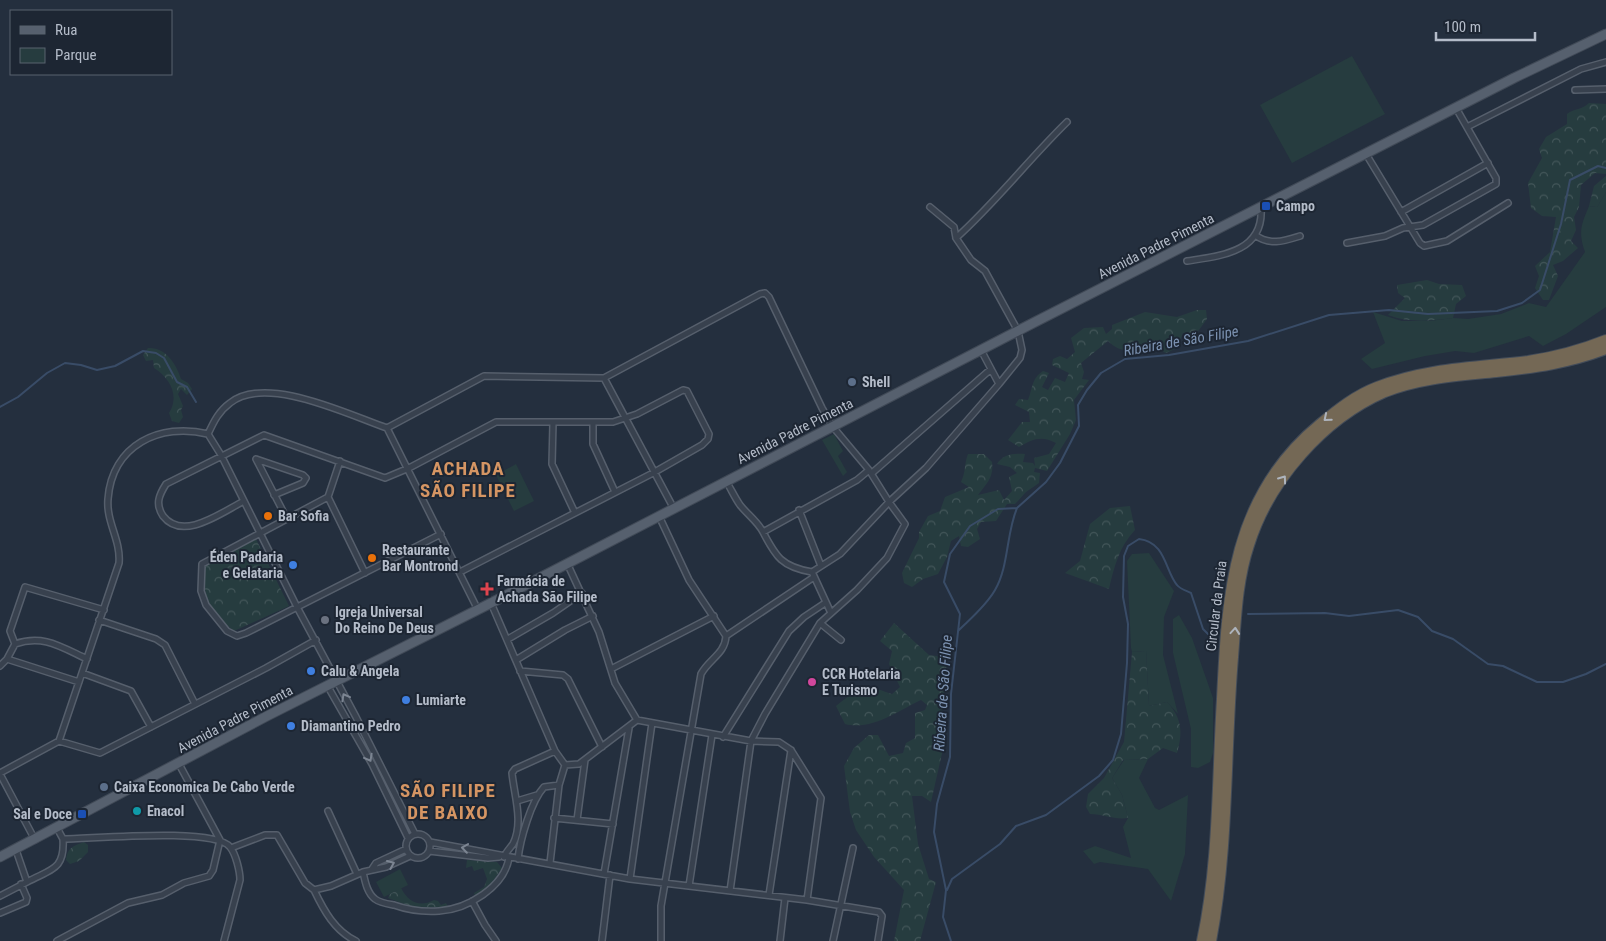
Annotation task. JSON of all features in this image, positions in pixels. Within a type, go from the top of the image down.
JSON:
[{"type":"highway","name":"Circular da Praia","points":[[1202,941],[1214,853],[1229,593],[1245,530],[1269,482],[1315,428],[1344,405],[1375,388],[1402,378],[1430,372],[1543,358],[1576,351],[1606,340]]},
{"type":"highway","name":"Circular da Praia","points":[[1211,941],[1223,850],[1231,674],[1239,586],[1253,532],[1280,483],[1306,450],[1336,422],[1359,405],[1384,393],[1431,380],[1550,366],[1606,349]]},
{"type":"main road","name":"Avenida Padre Pimenta","points":[[0,857],[36,840],[336,681],[491,604],[1018,331],[1456,108],[1606,34]]},
{"type":"street","points":[[1467,127],[1581,69],[1606,62]]},
{"type":"street","points":[[1575,90],[1606,89]]},
{"type":"street","points":[[1347,243],[1385,236],[1410,227],[1423,225],[1494,186],[1497,181],[1456,108]]},
{"type":"street","points":[[956,238],[1067,122]]},
{"type":"street","points":[[1366,154],[1422,245],[1441,244],[1508,203]]},
{"type":"street","points":[[1401,212],[1488,164]]},
{"type":"street","points":[[661,941],[661,906],[701,674],[707,663],[722,652],[726,636],[845,549],[889,502],[926,468],[1020,358],[1022,350],[1018,331],[985,271],[971,260],[956,238],[954,226],[930,206]]},
{"type":"street","points":[[1186,261],[1236,251],[1255,235],[1260,226],[1261,208]]},
{"type":"street","points":[[1255,235],[1263,240],[1272,242],[1300,236]]},
{"type":"street","points":[[387,428],[484,376],[604,378],[765,293],[833,427],[871,472],[889,502],[904,521],[903,528],[887,558],[857,590],[820,623],[765,714],[751,741],[730,891]]},
{"type":"street","points":[[981,350],[999,384]]},
{"type":"street","points":[[763,532],[799,510],[871,472],[990,369]]},
{"type":"street","points":[[604,378],[624,419],[674,508]]},
{"type":"street","points":[[244,501],[193,526],[180,526],[168,522],[158,509],[158,496],[166,484],[264,434],[385,478],[409,468],[496,422],[593,424],[624,419],[683,390],[687,391],[701,415],[709,434],[708,439],[692,451],[653,472],[460,572]]},
{"type":"street","points":[[208,434],[217,415],[231,402],[249,393],[268,392],[292,395],[387,428],[409,468],[478,610]]},
{"type":"street","points":[[553,423],[552,464],[575,513]]},
{"type":"street","points":[[593,424],[593,444],[615,492]]},
{"type":"street","points":[[36,840],[0,773],[59,741],[118,563],[120,551],[110,518],[108,500],[116,468],[141,441],[156,433],[182,430],[208,434],[221,455],[297,607],[316,640],[415,834]]},
{"type":"street","points":[[274,495],[303,483],[306,478],[303,475],[256,459],[274,495],[286,519]]},
{"type":"street","points":[[340,461],[328,497],[202,564],[201,591],[206,605],[227,631],[237,636],[442,534]]},
{"type":"street","points":[[726,481],[740,505],[763,532],[770,548],[781,560],[794,568],[813,574],[830,613]]},
{"type":"street","points":[[328,497],[365,573]]},
{"type":"street","points":[[799,510],[822,566]]},
{"type":"street","points":[[660,516],[690,580],[726,636]]},
{"type":"street","points":[[567,563],[593,616],[615,683],[637,720],[723,737],[751,741],[780,742],[791,750],[822,798],[808,900]]},
{"type":"street","points":[[15,644],[10,631],[25,587],[104,610]]},
{"type":"street","points":[[508,639],[553,613],[582,592]]},
{"type":"street","points":[[723,737],[789,631],[825,602]]},
{"type":"street","points":[[491,604],[508,639],[555,751],[565,765],[573,766],[585,760],[637,720]]},
{"type":"street","points":[[516,660],[565,630],[593,616]]},
{"type":"street","points":[[611,670],[714,616]]},
{"type":"street","points":[[99,620],[156,639],[165,645],[195,704]]},
{"type":"street","points":[[820,623],[841,640]]},
{"type":"street","points":[[0,666],[7,659],[15,644],[30,639],[41,640],[87,659]]},
{"type":"street","points":[[59,741],[100,753],[266,668],[316,640]]},
{"type":"street","points":[[7,659],[79,682]]},
{"type":"street","points":[[520,671],[563,675],[568,679],[602,747]]},
{"type":"street","points":[[82,673],[131,691],[152,727]]},
{"type":"street","points":[[327,686],[368,757],[408,838],[406,849],[410,856]]},
{"type":"street","points":[[630,879],[652,723]]},
{"type":"street","points":[[602,941],[613,824],[630,727]]},
{"type":"street","points":[[689,886],[712,734]]},
{"type":"street","points":[[769,896],[791,750]]},
{"type":"street","points":[[328,811],[365,884],[376,900],[410,910],[440,911],[472,901],[490,888],[506,870],[504,857],[512,844],[517,825],[517,801],[512,773],[515,769],[555,751]]},
{"type":"street","points":[[576,820],[585,760]]},
{"type":"street","points":[[179,764],[220,840],[231,848],[240,873],[240,880],[224,941]]},
{"type":"street","points":[[550,863],[559,785],[565,765]]},
{"type":"street","points":[[518,859],[526,826],[537,795],[544,787],[559,785]]},
{"type":"street","points":[[517,801],[537,795]]},
{"type":"street","points":[[554,818],[613,824]]},
{"type":"street","points":[[0,896],[56,867],[64,855],[63,839],[58,828]]},
{"type":"street","points":[[314,890],[372,869],[386,867],[410,856],[421,858],[429,851],[430,842],[426,836],[415,834],[408,838]]},
{"type":"street","points":[[63,839],[186,835],[220,840]]},
{"type":"street","points":[[231,848],[265,835],[276,835],[305,883],[314,890],[326,914],[347,936],[356,941]]},
{"type":"street","points":[[57,941],[68,938],[128,903],[162,895],[184,883],[209,876],[213,870],[220,840]]},
{"type":"street","points":[[430,842],[630,879],[808,900],[881,912],[878,941]]},
{"type":"street","points":[[833,941],[842,907],[853,848]]},
{"type":"street","points":[[372,869],[376,863],[406,849]]},
{"type":"street","points":[[16,850],[27,882]]},
{"type":"street","points":[[429,851],[488,858],[504,857]]},
{"type":"street","points":[[0,914],[26,902],[27,898],[21,884]]},
{"type":"street","points":[[780,941],[785,898]]},
{"type":"street","points":[[472,901],[485,926],[496,941]]},
{"type":"green space","points":[[1352,56],[1385,114],[1292,163],[1260,105]]},
{"type":"green space","points":[[1589,103],[1606,104],[1606,174],[1595,173],[1581,185],[1579,207],[1574,217],[1576,230],[1571,241],[1578,248],[1563,261],[1553,265],[1558,276],[1549,300],[1543,300],[1535,288],[1539,276],[1535,266],[1550,252],[1556,217],[1542,216],[1531,208],[1528,183],[1542,158],[1539,149],[1546,137],[1567,124],[1567,114]]},
{"type":"green space","points":[[1606,176],[1606,192],[1597,207],[1589,206],[1594,186]]},
{"type":"green space","points":[[1606,192],[1606,307],[1566,334],[1543,346],[1529,336],[1474,353],[1455,351],[1372,369],[1361,359],[1385,343],[1373,312],[1402,321],[1429,321],[1453,318],[1468,319],[1501,314],[1529,303],[1546,307],[1585,252],[1581,234],[1584,218],[1589,206],[1597,207]]},
{"type":"green space","points":[[1427,280],[1439,284],[1462,285],[1466,296],[1456,304],[1453,318],[1412,320],[1388,315],[1405,298],[1398,293],[1397,285]]},
{"type":"green space","points":[[1197,310],[1206,310],[1207,319],[1196,334],[1183,333],[1177,348],[1166,353],[1151,347],[1124,350],[1119,349],[1108,341],[1081,363],[1084,372],[1082,379],[1089,380],[1074,400],[1076,420],[1070,434],[1047,471],[1035,468],[1034,472],[1040,473],[1039,483],[1026,492],[1015,504],[1007,504],[996,521],[981,522],[977,529],[980,539],[968,547],[961,546],[959,536],[951,541],[947,557],[938,574],[923,579],[912,587],[904,583],[902,573],[919,538],[919,532],[928,516],[940,511],[945,497],[969,487],[961,482],[968,454],[984,454],[992,462],[991,476],[978,495],[999,490],[1004,500],[1012,491],[1009,477],[1017,473],[1010,467],[997,464],[999,461],[1009,455],[1025,454],[1023,462],[1033,463],[1035,466],[1034,458],[1049,454],[1056,443],[1046,439],[1037,439],[1019,447],[1008,440],[1022,422],[1030,422],[1029,412],[1015,405],[1019,399],[1028,400],[1034,381],[1039,374],[1043,371],[1049,373],[1042,387],[1048,390],[1055,378],[1065,382],[1069,373],[1052,365],[1053,359],[1060,356],[1067,359],[1075,352],[1071,338],[1084,328],[1103,327],[1106,334],[1112,329],[1112,325],[1145,312],[1177,317]]},
{"type":"green space","points":[[148,348],[154,348],[165,353],[173,362],[181,379],[188,383],[192,389],[187,395],[181,389],[178,394],[183,406],[181,410],[183,417],[179,423],[172,421],[169,413],[174,400],[169,382],[154,368],[153,360],[146,361],[143,355]]},
{"type":"green space","points":[[834,434],[843,451],[838,456],[847,472],[843,476],[822,440]]},
{"type":"green space","points":[[516,464],[534,501],[514,511],[496,475]]},
{"type":"green space","points":[[1130,506],[1135,530],[1121,550],[1109,589],[1065,573],[1080,561],[1090,524],[1110,508]]},
{"type":"green space","points":[[256,539],[289,606],[234,631],[218,616],[208,602],[204,586],[204,564]]},
{"type":"green space","points":[[1149,553],[1174,591],[1164,617],[1163,655],[1178,714],[1167,702],[1149,706],[1146,651],[1132,652],[1131,648],[1127,561],[1132,554]]},
{"type":"green space","points":[[1179,615],[1192,638],[1213,698],[1213,753],[1210,762],[1198,768],[1191,767],[1191,729],[1173,653],[1173,619]]},
{"type":"green space","points":[[894,623],[929,655],[937,656],[948,669],[938,740],[943,749],[931,802],[922,796],[912,796],[918,844],[929,879],[936,882],[920,941],[894,941],[904,890],[874,857],[856,830],[850,812],[844,766],[854,748],[869,735],[878,735],[889,756],[903,753],[906,743],[915,738],[915,713],[925,710],[927,705],[921,700],[884,719],[865,725],[845,724],[836,706],[856,691],[862,689],[874,689],[892,694],[900,687],[889,664],[892,651],[880,641]]},
{"type":"green space","points":[[1146,651],[1149,706],[1167,702],[1176,714],[1180,726],[1177,753],[1163,748],[1148,759],[1123,760],[1112,778],[1122,795],[1128,818],[1090,814],[1086,807],[1088,794],[1104,778],[1124,742],[1132,652]]},
{"type":"green space","points":[[1148,759],[1139,778],[1155,808],[1159,810],[1188,795],[1185,854],[1171,901],[1148,869],[1100,862],[1094,864],[1083,851],[1095,846],[1131,858],[1123,827],[1128,818],[1122,795],[1112,778],[1124,760]]},
{"type":"green space","points":[[84,842],[88,845],[88,852],[79,861],[70,864],[66,860],[69,850]]},
{"type":"green space","points":[[467,860],[497,862],[502,868],[491,884],[475,896],[474,893],[484,887],[487,879],[483,868],[474,871],[472,866],[466,868]]},
{"type":"green space","points":[[400,869],[408,885],[384,897],[376,882]]},
{"type":"green space","points":[[401,888],[407,897],[415,902],[424,903],[434,900],[438,901],[441,905],[446,903],[448,907],[415,908],[388,898],[390,894]]},
{"type":"waterway","name":"Ribeira de São Filipe","points":[[951,941],[943,917],[946,890],[934,832],[937,804],[950,757],[951,694],[960,614],[944,582],[950,554],[970,526],[998,509],[1017,508],[1046,482],[1060,463],[1079,426],[1078,405],[1087,390],[1101,373],[1125,359],[1169,355],[1248,341],[1329,315],[1389,310],[1428,314],[1497,311],[1522,303],[1540,290],[1561,224],[1570,180],[1598,166],[1606,168]]},
{"type":"waterway","points":[[0,407],[18,397],[47,373],[65,363],[97,370],[115,366],[143,351],[156,353],[164,358],[177,382],[187,387],[196,402]]},
{"type":"waterway","points":[[958,631],[978,612],[1000,581],[1013,518],[1017,508]]},
{"type":"waterway","points":[[947,890],[952,879],[1000,844],[1016,826],[1046,815],[1099,776],[1113,760],[1121,734],[1127,663],[1128,624],[1123,597],[1124,556],[1128,546],[1139,539],[1155,545],[1164,558],[1177,585],[1191,593],[1203,629],[1215,641]]},
{"type":"waterway","points":[[1248,614],[1325,613],[1349,616],[1398,610],[1418,617],[1432,631],[1453,639],[1488,664],[1503,666],[1537,682],[1563,682],[1586,674],[1606,664]]},
{"type":"place","name":"Campo","points":[[1266,206]]},
{"type":"place","name":"Shell","points":[[852,382]]},
{"type":"place","name":"Bar Sofia","points":[[268,516]]},
{"type":"place","name":"Restaurante Bar Montrond","points":[[372,558]]},
{"type":"place","name":"Éden Padaria e Gelataria","points":[[293,565]]},
{"type":"place","name":"Farmácia de Achada São Filipe","points":[[487,589]]},
{"type":"place","name":"Igreja Universal Do Reino De Deus","points":[[325,620]]},
{"type":"place","name":"Calu & Angela","points":[[311,671]]},
{"type":"place","name":"CCR Hotelaria E Turismo","points":[[812,682]]},
{"type":"place","name":"Lumiarte","points":[[406,700]]},
{"type":"place","name":"Diamantino Pedro","points":[[291,726]]},
{"type":"place","name":"Caixa Economica De Cabo Verde","points":[[104,787]]},
{"type":"place","name":"Enacol","points":[[137,811]]},
{"type":"place","name":"Sal e Doce","points":[[82,814]]},
{"type":"district","name":"ACHADA SÃO FILIPE","points":[[468,479]]},
{"type":"district","name":"SÃO FILIPE DE BAIXO","points":[[448,801]]}]
